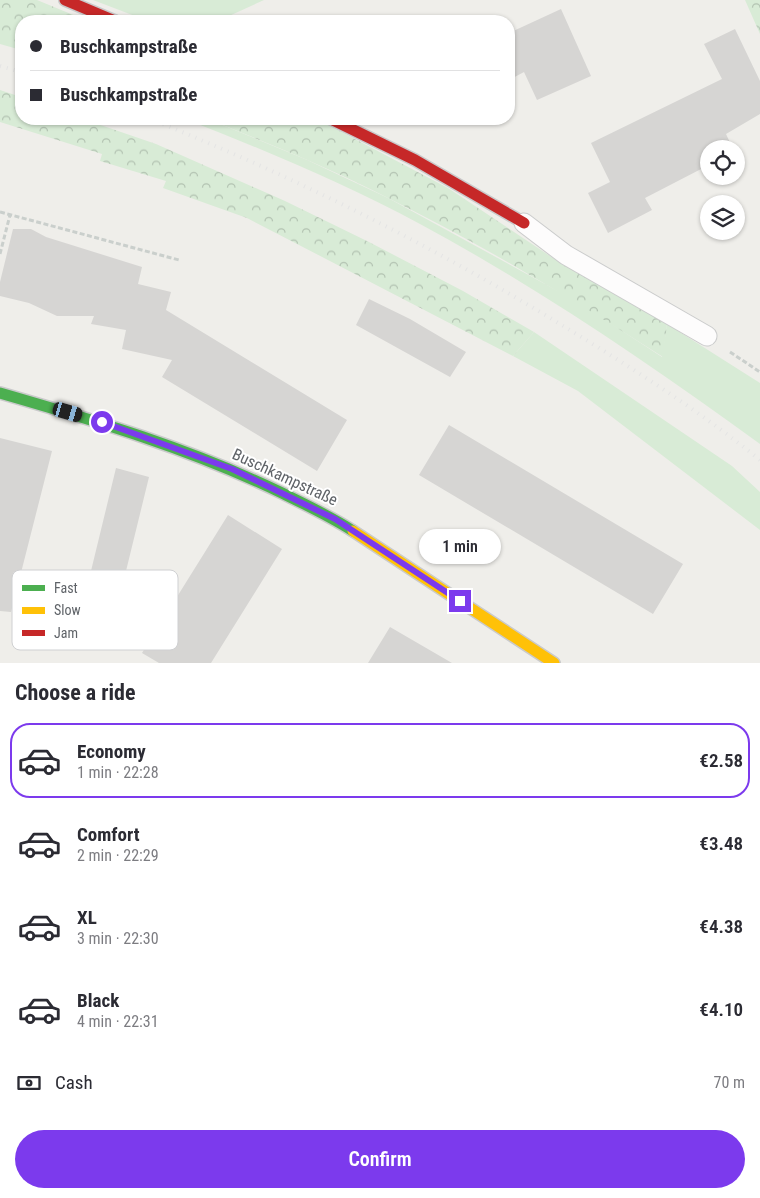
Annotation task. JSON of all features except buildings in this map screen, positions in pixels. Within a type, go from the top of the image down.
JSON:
[{"type":"street","points":[[65,0],[101,15]]},
{"type":"street","points":[[343,125],[415,160],[524,223]]},
{"type":"street","name":"Buschkampstraße","points":[[0,393],[119,427],[232,469],[335,519],[554,663]]},
{"type":"lane","points":[[524,223],[566,255],[707,336]]},
{"type":"path","points":[[0,212],[180,260]]},
{"type":"path","points":[[0,254],[10,215]]},
{"type":"path","points":[[707,336],[760,372]]},
{"type":"green space","points":[[0,0],[37,0],[73,15],[15,15],[15,48],[0,44]]},
{"type":"green space","points":[[93,0],[264,0],[231,15],[132,15]]},
{"type":"green space","points":[[745,0],[760,0],[760,34]]},
{"type":"green space","points":[[0,90],[15,95],[15,125],[101,125],[156,144],[285,201],[369,242],[463,291],[534,332],[513,356],[247,218],[163,188],[166,181],[100,161],[102,154],[0,122]]},
{"type":"green space","points":[[200,125],[223,125],[305,159],[388,198],[578,302],[662,357],[667,324],[760,383],[760,444],[594,328],[508,274],[392,209],[275,155]]},
{"type":"green space","points":[[223,125],[328,125],[448,188],[562,264],[667,324],[663,357],[528,274],[459,235],[366,187]]},
{"type":"green space","points":[[534,332],[732,466],[760,492],[760,530],[578,391],[513,356]]},
{"type":"railway","points":[[0,66],[15,70]]},
{"type":"railway","points":[[164,125],[308,188],[461,266],[637,372],[712,423],[760,460]]},
{"type":"traffic: fast","points":[[0,393],[108,425],[178,449],[248,477],[353,531]]},
{"type":"traffic: slow","points":[[353,531],[554,663]]},
{"type":"traffic: jam","points":[[65,0],[101,15]]},
{"type":"traffic: jam","points":[[343,125],[415,160],[524,223]]},
{"type":"route","points":[[102,422],[232,469],[335,519],[460,601]]}]
